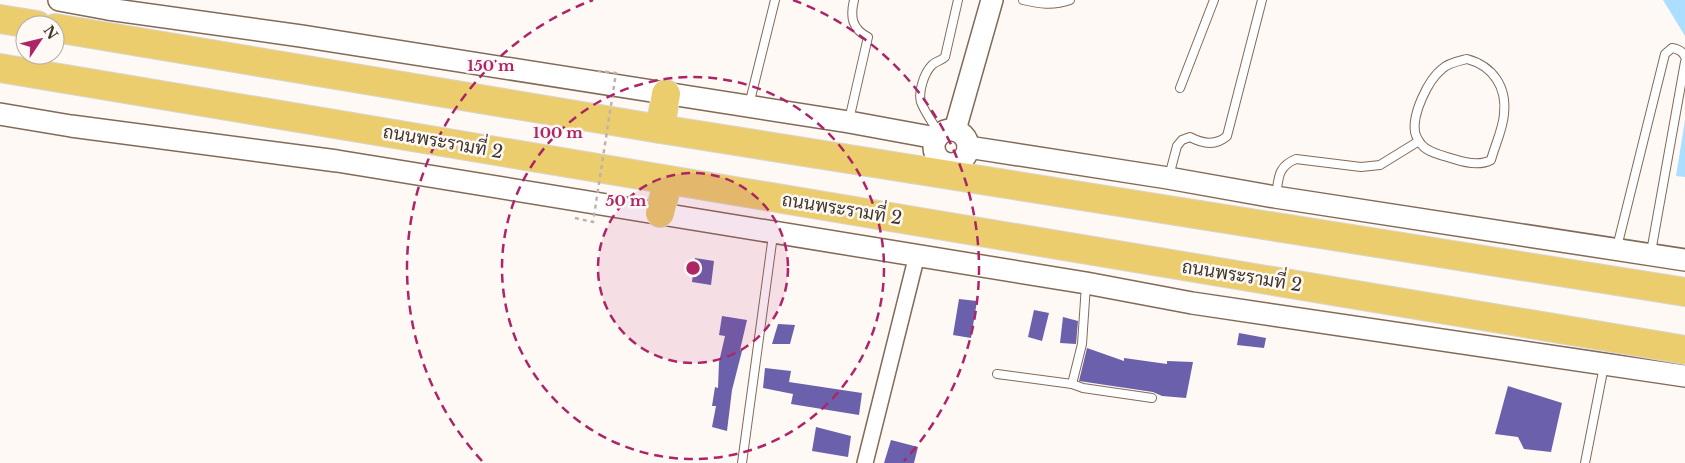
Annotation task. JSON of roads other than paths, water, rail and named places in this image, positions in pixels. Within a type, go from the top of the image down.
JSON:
[{"type":"highway","points":[[0,19],[15,21]]},
{"type":"highway","points":[[65,30],[660,129],[957,162],[1685,292]]},
{"type":"highway","name":"ถนนพระรามที่ 2","points":[[0,68],[1685,350]]},
{"type":"highway","points":[[660,129],[666,94]]},
{"type":"highway","points":[[660,213],[668,180]]},
{"type":"main road","points":[[59,0],[108,9],[301,36],[748,107],[964,137],[957,162]]},
{"type":"main road","points":[[992,0],[943,134],[934,149],[935,154],[943,162],[1168,178],[1276,197],[1685,260]]},
{"type":"main road","name":"ถนนพระรามที่ 2","points":[[0,114],[81,127],[337,161],[1086,283],[1192,304],[1685,376]]},
{"type":"street","points":[[865,463],[917,255]]},
{"type":"lane","points":[[748,107],[775,0]]},
{"type":"lane","points":[[849,122],[868,37],[859,33],[856,27],[853,19],[854,0]]},
{"type":"lane","points":[[943,134],[920,101],[926,72],[934,63],[945,57],[958,0]]},
{"type":"lane","points":[[1023,0],[1045,5],[1070,0]]},
{"type":"lane","points":[[1180,88],[1214,0]]},
{"type":"lane","points":[[1168,178],[1177,146],[1182,140],[1190,137],[1214,144],[1222,141],[1227,136],[1262,0]]},
{"type":"lane","points":[[1616,249],[1665,54],[1672,48],[1678,49],[1685,57]]},
{"type":"lane","points":[[1467,59],[1486,68],[1496,76],[1503,92],[1504,115],[1491,160],[1485,164],[1463,162],[1423,147],[1419,141],[1415,133],[1415,122],[1430,81],[1442,68],[1459,60],[1467,59]]},
{"type":"lane","points":[[1651,254],[1685,62]]},
{"type":"lane","points":[[1276,197],[1280,170],[1287,163],[1296,159],[1361,167],[1380,165],[1419,141]]},
{"type":"lane","points":[[742,463],[774,232]]},
{"type":"lane","points":[[1072,384],[1082,344],[1086,283]]},
{"type":"lane","points":[[1585,463],[1605,364]]},
{"type":"lane","points":[[997,374],[1072,384],[1083,388],[1152,398]]},
{"type":"water","points":[[1663,0],[1685,0],[1685,36]]},
{"type":"water","points":[[1685,120],[1685,177],[1676,176]]}]
